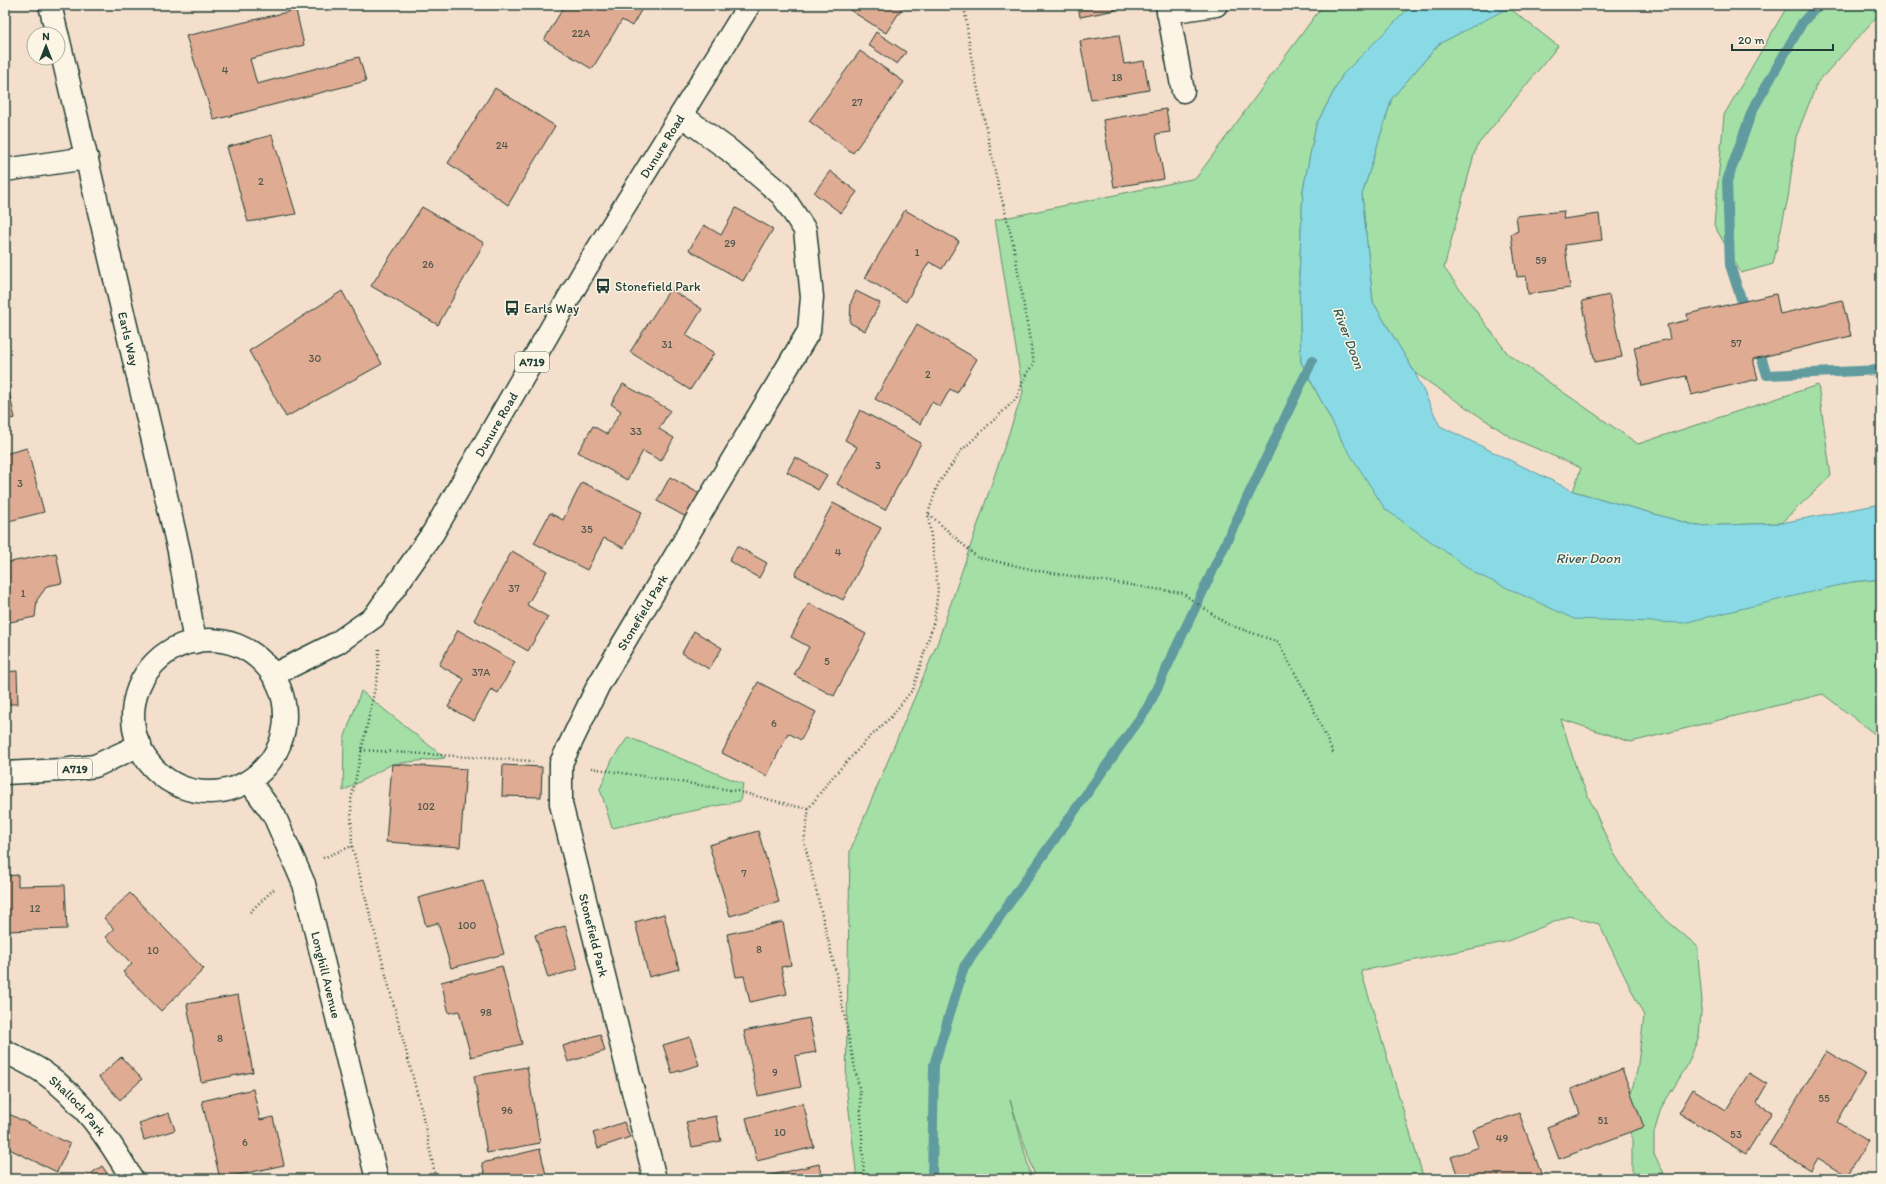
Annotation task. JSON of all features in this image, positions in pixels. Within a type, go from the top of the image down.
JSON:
[{"type":"street","points":[[50,5],[55,26]]},
{"type":"street","name":"Dunure Road","points":[[273,675],[336,643],[374,617],[433,533],[586,268],[749,5]]},
{"type":"street","points":[[1183,91],[1168,9],[1216,5]]},
{"type":"street","name":"Earls Way","points":[[65,66],[179,551],[195,642]]},
{"type":"street","name":"Stonefield Park","points":[[656,1179],[561,804],[561,763],[598,686],[810,331],[812,297],[805,230],[782,195],[729,150],[681,115]]},
{"type":"street","points":[[5,170],[87,158]]},
{"type":"street","points":[[204,640],[221,641],[239,646],[255,655],[273,675],[278,684],[284,702],[286,720],[282,738],[275,755],[267,765],[249,781],[229,789],[208,792],[187,788],[168,780],[152,767],[136,737],[133,720],[134,703],[139,687],[147,672],[158,660],[172,650],[195,642],[204,640]]},
{"type":"street","name":"A719","points":[[5,773],[62,770],[95,766],[140,745]]},
{"type":"street","name":"Longhill Avenue","points":[[249,781],[274,815],[304,884],[377,1179]]},
{"type":"street","name":"Shalloch Park","points":[[5,1051],[42,1071],[75,1099],[116,1153],[132,1179]]},
{"type":"path","points":[[864,1179],[860,1093],[834,964],[804,841],[809,808],[829,781],[865,742],[891,717],[913,689],[934,621],[938,590],[928,514],[938,484],[962,450],[1016,399],[1026,374],[1034,364],[1013,243],[996,176],[971,56],[964,5]]},
{"type":"path","points":[[928,514],[977,557],[1039,571],[1182,593],[1227,624],[1278,642],[1307,695],[1333,753]]},
{"type":"path","points":[[382,605],[378,674],[350,800],[352,846],[421,1108],[436,1179]]},
{"type":"path","points":[[361,750],[561,763],[737,791],[798,808],[809,808]]},
{"type":"green space","points":[[1323,5],[1412,5],[1343,74],[1316,125],[1303,190],[1299,277],[1301,362],[1343,443],[1852,582],[1881,579],[1881,739],[1823,694],[1631,742],[1561,719],[1577,771],[1612,850],[1625,871],[1657,912],[1697,946],[1702,1001],[1699,1036],[1687,1066],[1661,1108],[1654,1133],[1654,1155],[1664,1173],[1632,1174],[1632,1138],[1627,1107],[1637,1071],[1644,1016],[1599,924],[1569,916],[1505,942],[1361,971],[1424,1179],[1036,1179],[1010,1100],[1032,1179],[857,1179],[846,1085],[850,851],[937,644],[1023,392],[995,220],[1196,178]]},
{"type":"green space","points":[[1788,5],[1881,5],[1881,12],[1817,83],[1796,137],[1788,198],[1773,264],[1741,273],[1714,225],[1724,115]]},
{"type":"green space","points":[[1508,7],[1558,46],[1476,147],[1444,268],[1508,354],[1638,444],[1818,385],[1831,476],[1781,523],[1697,526],[1573,491],[1581,468],[1512,438],[1415,373],[1373,302],[1362,195],[1392,98],[1439,44]]},
{"type":"green space","points":[[361,691],[445,758],[392,764],[343,791],[344,739]]},
{"type":"green space","points":[[628,737],[743,784],[740,801],[612,828],[600,789],[612,760]]},
{"type":"water","name":"River Doon","points":[[1412,5],[1514,5],[1439,44],[1392,98],[1362,195],[1373,302],[1415,373],[1440,426],[1573,491],[1697,526],[1781,523],[1881,504],[1881,579],[1852,582],[1683,623],[1574,619],[1477,574],[1385,509],[1343,443],[1301,362],[1299,277],[1303,190],[1316,125],[1343,74]]},
{"type":"building","points":[[565,5],[644,5],[632,26],[622,20],[592,69],[544,40]]},
{"type":"building","points":[[842,5],[904,5],[886,33]]},
{"type":"building","points":[[1078,5],[1115,5],[1116,10],[1080,17]]},
{"type":"building","points":[[296,10],[304,45],[250,59],[257,84],[359,57],[366,81],[214,120],[186,36]]},
{"type":"building","points":[[876,32],[906,52],[897,64],[868,45]]},
{"type":"building","points":[[1119,35],[1124,64],[1144,61],[1149,90],[1091,100],[1080,41]]},
{"type":"building","points":[[860,51],[904,82],[853,153],[809,121]]},
{"type":"building","points":[[495,88],[555,126],[508,205],[448,163]]},
{"type":"building","points":[[1166,109],[1170,132],[1156,134],[1164,179],[1114,187],[1103,120]]},
{"type":"building","points":[[272,135],[296,214],[248,222],[227,147]]},
{"type":"building","points":[[830,171],[857,192],[841,213],[814,193]]},
{"type":"building","points":[[422,207],[484,243],[438,325],[371,286]]},
{"type":"building","points":[[736,208],[773,229],[743,281],[689,250],[704,225],[721,235]]},
{"type":"building","points":[[905,210],[959,241],[942,269],[929,262],[906,302],[865,278]]},
{"type":"building","points":[[1564,211],[1563,219],[1599,214],[1602,240],[1565,245],[1570,288],[1528,294],[1526,276],[1517,277],[1511,234],[1518,231],[1516,216]]},
{"type":"building","points":[[670,289],[702,309],[686,335],[714,353],[690,390],[630,352]]},
{"type":"building","points":[[342,291],[382,364],[286,417],[249,351]]},
{"type":"building","points":[[856,291],[880,303],[865,331],[850,323],[851,302]]},
{"type":"building","points":[[1776,294],[1780,314],[1842,300],[1851,336],[1753,359],[1758,379],[1691,395],[1686,376],[1642,386],[1634,347],[1670,339],[1667,325],[1688,320],[1687,314]]},
{"type":"building","points":[[1609,295],[1622,357],[1595,362],[1582,301]]},
{"type":"building","points":[[917,324],[977,359],[957,393],[950,389],[940,407],[932,402],[920,424],[875,399]]},
{"type":"building","points":[[5,375],[15,418],[5,420]]},
{"type":"building","points":[[623,384],[670,410],[659,429],[674,438],[661,461],[643,451],[627,480],[578,452],[593,426],[607,434],[621,411],[611,404]]},
{"type":"building","points":[[860,410],[921,443],[885,510],[837,484],[857,447],[845,440]]},
{"type":"building","points":[[27,448],[44,512],[5,522],[5,454]]},
{"type":"building","points":[[795,457],[827,475],[818,490],[787,472]]},
{"type":"building","points":[[670,477],[700,494],[686,517],[657,501]]},
{"type":"building","points":[[582,482],[642,512],[624,548],[604,538],[587,570],[534,543],[550,513],[563,520]]},
{"type":"building","points":[[833,503],[881,528],[843,600],[795,575]]},
{"type":"building","points":[[737,546],[767,563],[759,578],[729,561]]},
{"type":"building","points":[[512,551],[547,571],[527,605],[548,617],[528,651],[474,620]]},
{"type":"building","points":[[56,553],[62,583],[47,586],[37,600],[35,617],[5,623],[5,563]]},
{"type":"building","points":[[809,603],[866,634],[834,696],[794,675],[809,647],[791,637]]},
{"type":"building","points":[[458,630],[515,662],[498,693],[491,689],[474,721],[448,707],[464,679],[439,665]]},
{"type":"building","points":[[694,631],[722,648],[709,669],[682,653]]},
{"type":"building","points":[[17,671],[18,704],[5,704],[5,672]]},
{"type":"building","points":[[758,682],[816,712],[801,740],[788,733],[767,776],[722,753]]},
{"type":"building","points":[[392,764],[466,769],[460,847],[386,842]]},
{"type":"building","points":[[503,765],[542,767],[541,797],[502,796]]},
{"type":"building","points":[[758,831],[779,902],[730,916],[709,845]]},
{"type":"building","points":[[18,875],[18,886],[65,885],[67,929],[5,931],[5,876]]},
{"type":"building","points":[[483,880],[504,954],[451,968],[438,923],[426,926],[418,898]]},
{"type":"building","points":[[130,893],[204,969],[161,1011],[123,972],[132,964],[106,937],[114,929],[104,918]]},
{"type":"building","points":[[664,914],[679,969],[649,977],[635,922]]},
{"type":"building","points":[[783,922],[791,965],[781,967],[787,994],[750,1002],[744,976],[736,977],[727,934]]},
{"type":"building","points":[[565,926],[578,969],[548,978],[535,935]]},
{"type":"building","points":[[502,966],[522,1044],[471,1057],[459,1011],[449,1013],[441,982]]},
{"type":"building","points":[[238,995],[253,1072],[201,1082],[187,1004]]},
{"type":"building","points":[[809,1018],[816,1052],[795,1056],[801,1087],[758,1096],[744,1031]]},
{"type":"building","points":[[600,1034],[605,1051],[568,1062],[563,1046]]},
{"type":"building","points":[[690,1037],[699,1065],[672,1073],[663,1045]]},
{"type":"building","points":[[1826,1051],[1865,1074],[1837,1122],[1868,1141],[1847,1176],[1818,1158],[1811,1170],[1769,1145]]},
{"type":"building","points":[[121,1057],[142,1079],[120,1100],[99,1077]]},
{"type":"building","points":[[527,1067],[540,1143],[487,1153],[474,1076]]},
{"type":"building","points":[[1622,1069],[1644,1127],[1559,1159],[1547,1127],[1580,1114],[1571,1089]]},
{"type":"building","points":[[1749,1073],[1767,1084],[1756,1103],[1772,1112],[1746,1154],[1679,1113],[1693,1089],[1726,1110]]},
{"type":"building","points":[[253,1089],[260,1120],[273,1117],[284,1165],[220,1179],[202,1101]]},
{"type":"building","points":[[5,1098],[10,1101],[5,1111]]},
{"type":"building","points":[[803,1103],[814,1147],[757,1161],[746,1118]]},
{"type":"building","points":[[5,1112],[70,1144],[57,1172],[5,1147]]},
{"type":"building","points":[[169,1113],[175,1130],[144,1140],[139,1123]]},
{"type":"building","points":[[1519,1113],[1542,1176],[1532,1179],[1459,1179],[1451,1157],[1479,1147],[1473,1130]]},
{"type":"building","points":[[716,1116],[721,1141],[692,1147],[686,1122]]},
{"type":"building","points":[[624,1122],[630,1137],[598,1148],[593,1133]]},
{"type":"building","points":[[540,1149],[547,1179],[486,1179],[482,1163]]},
{"type":"building","points":[[819,1164],[822,1179],[763,1179],[763,1177]]},
{"type":"building","points":[[102,1166],[111,1179],[83,1179]]},
{"type":"waterway","points":[[1746,314],[1730,265],[1727,181],[1752,111],[1802,23],[1818,5]]},
{"type":"waterway","points":[[1757,344],[1767,375],[1881,370]]},
{"type":"waterway","points":[[932,1179],[934,1065],[964,967],[1148,707],[1312,361]]},
{"type":"place","name":"Stonefield Park","points":[[603,286]]},
{"type":"place","name":"Earls Way","points":[[512,308]]}]
